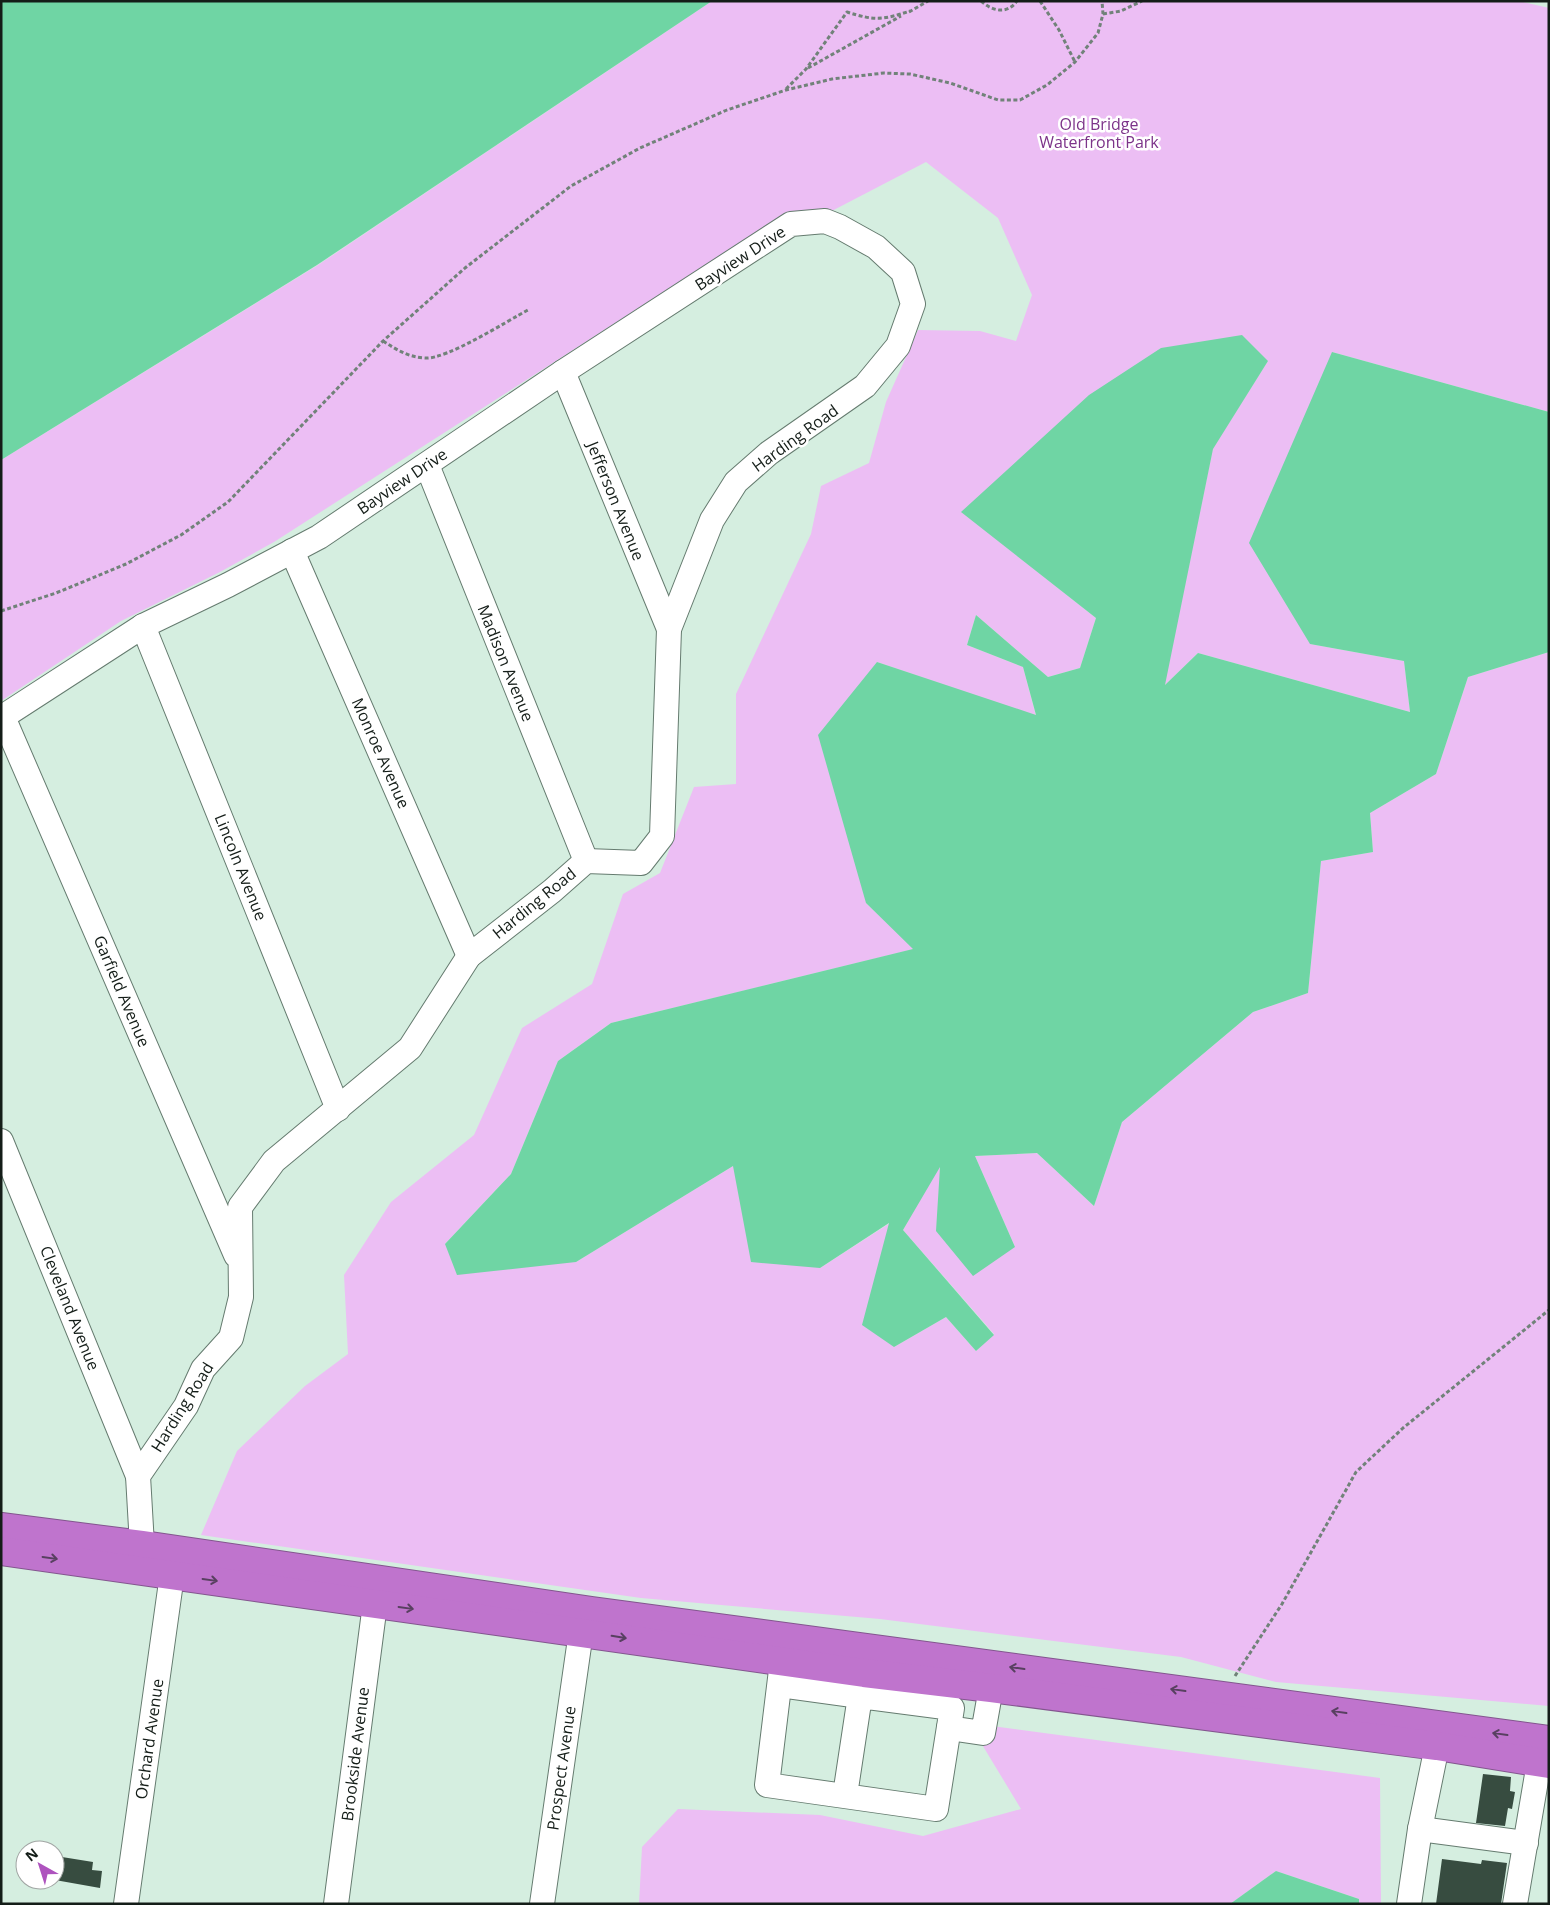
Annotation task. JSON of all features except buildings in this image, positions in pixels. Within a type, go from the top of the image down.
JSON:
[{"type":"highway","points":[[1,1527],[142,1545],[592,1611],[1219,1696],[1545,1756]]},
{"type":"highway","points":[[1,1551],[581,1632],[781,1674],[862,1685],[952,1706],[991,1688],[1437,1746],[1545,1756]]},
{"type":"street","name":"Harding Road","points":[[138,1476],[186,1406],[203,1369],[231,1338],[241,1297],[240,1207],[274,1161],[410,1048],[469,956],[552,891],[586,861],[641,863],[662,836],[669,630],[712,520],[736,482],[769,453],[865,386],[898,346],[913,304],[903,272],[876,247],[825,221],[791,224]]},
{"type":"street","name":"Bayview Drive","points":[[2,718],[143,626],[228,585],[319,537],[563,372],[791,224]]},
{"type":"street","name":"Jefferson Avenue","points":[[563,372],[669,630]]},
{"type":"street","name":"Madison Avenue","points":[[427,465],[586,861]]},
{"type":"street","name":"Monroe Avenue","points":[[292,551],[469,956]]},
{"type":"street","name":"Lincoln Avenue","points":[[143,626],[338,1109]]},
{"type":"street","name":"Garfield Avenue","points":[[2,718],[240,1265]]},
{"type":"street","name":"Cleveland Avenue","points":[[1,1141],[138,1476]]},
{"type":"street","points":[[138,1476],[142,1545]]},
{"type":"street","name":"Orchard Avenue","points":[[126,1904],[172,1575]]},
{"type":"street","name":"Brookside Avenue","points":[[336,1904],[375,1604]]},
{"type":"street","name":"Prospect Avenue","points":[[542,1904],[581,1632]]},
{"type":"street","points":[[781,1674],[767,1785],[936,1809],[952,1706]]},
{"type":"street","points":[[845,1795],[862,1685]]},
{"type":"street","points":[[952,1706],[983,1733],[991,1688]]},
{"type":"street","points":[[1409,1904],[1420,1829],[1437,1746]]},
{"type":"street","points":[[1515,1904],[1545,1756]]},
{"type":"street","points":[[1420,1829],[1526,1843]]},
{"type":"path","points":[[806,69],[928,1]]},
{"type":"path","points":[[981,1],[988,8],[997,11],[1006,10],[1017,1]]},
{"type":"path","points":[[1040,1],[1059,30],[1075,62]]},
{"type":"path","points":[[1,611],[56,593],[126,564],[181,535],[228,502],[383,341],[465,268],[571,186],[640,148],[727,110],[786,90],[832,79],[893,73],[910,74],[950,83],[998,100],[1020,100],[1047,85],[1075,62],[1098,32],[1103,14],[1102,1]]},
{"type":"path","points":[[1103,14],[1121,11],[1142,1]]},
{"type":"path","points":[[786,90],[806,69],[847,12],[869,19],[888,19],[910,10]]},
{"type":"path","points":[[383,341],[403,354],[428,359],[448,352],[528,310]]},
{"type":"path","points":[[1219,1696],[1282,1604],[1356,1472],[1403,1428],[1549,1310]]},
{"type":"green space","name":"Old Bridge Waterfront Park","points":[[712,1],[1519,1],[1549,8],[1549,412],[1332,352],[1310,644],[1404,661],[1410,712],[1198,653],[1164,686],[1213,448],[1268,361],[962,512],[1096,618],[1080,668],[1048,677],[976,615],[967,645],[1023,667],[1036,716],[877,662],[866,903],[914,949],[611,1023],[558,1061],[511,1174],[445,1244],[576,1262],[733,1166],[820,1268],[890,1223],[894,1347],[946,1317],[976,1351],[994,1334],[903,1230],[940,1165],[1015,1247],[975,1156],[1037,1153],[1094,1206],[1122,1122],[1253,1012],[1308,993],[1321,861],[1373,852],[1370,813],[1436,774],[1468,677],[1549,652],[1549,1706],[1276,1682],[1181,1657],[880,1619],[641,1598],[201,1535],[237,1451],[305,1386],[348,1354],[344,1275],[391,1202],[474,1135],[522,1028],[592,984],[623,894],[660,873],[694,787],[736,784],[736,694],[811,534],[821,486],[869,463],[886,402],[918,330],[980,331],[1016,341],[1032,295],[998,218],[926,162],[826,214],[769,224],[274,542],[220,572],[121,621],[1,701],[1,460],[318,265]]},
{"type":"green space","points":[[969,1723],[1380,1778],[1381,1904],[1359,1904],[1359,1899],[1276,1871],[1230,1904],[639,1904],[642,1847],[678,1809],[820,1815],[923,1836],[1021,1809]]},
{"type":"shaded area","points":[[1,1],[712,1],[317,265],[1,460]]},
{"type":"shaded area","points":[[1242,335],[1268,361],[1213,449],[1165,685],[1198,653],[1410,712],[1404,661],[1310,644],[1249,543],[1332,352],[1549,412],[1549,652],[1468,677],[1436,774],[1370,813],[1373,852],[1321,861],[1308,993],[1253,1012],[1122,1122],[1094,1206],[1037,1153],[975,1156],[1015,1247],[973,1276],[936,1231],[940,1167],[903,1230],[994,1335],[976,1351],[946,1317],[894,1347],[862,1325],[889,1223],[820,1268],[751,1262],[733,1166],[576,1262],[457,1275],[445,1244],[511,1174],[558,1061],[611,1023],[913,949],[866,903],[818,735],[877,662],[1036,715],[1023,667],[967,645],[976,615],[1048,677],[1080,668],[1096,618],[961,512],[1089,395],[1161,348]]},
{"type":"shaded area","points":[[1276,1871],[1359,1899],[1359,1904],[1230,1904]]}]
